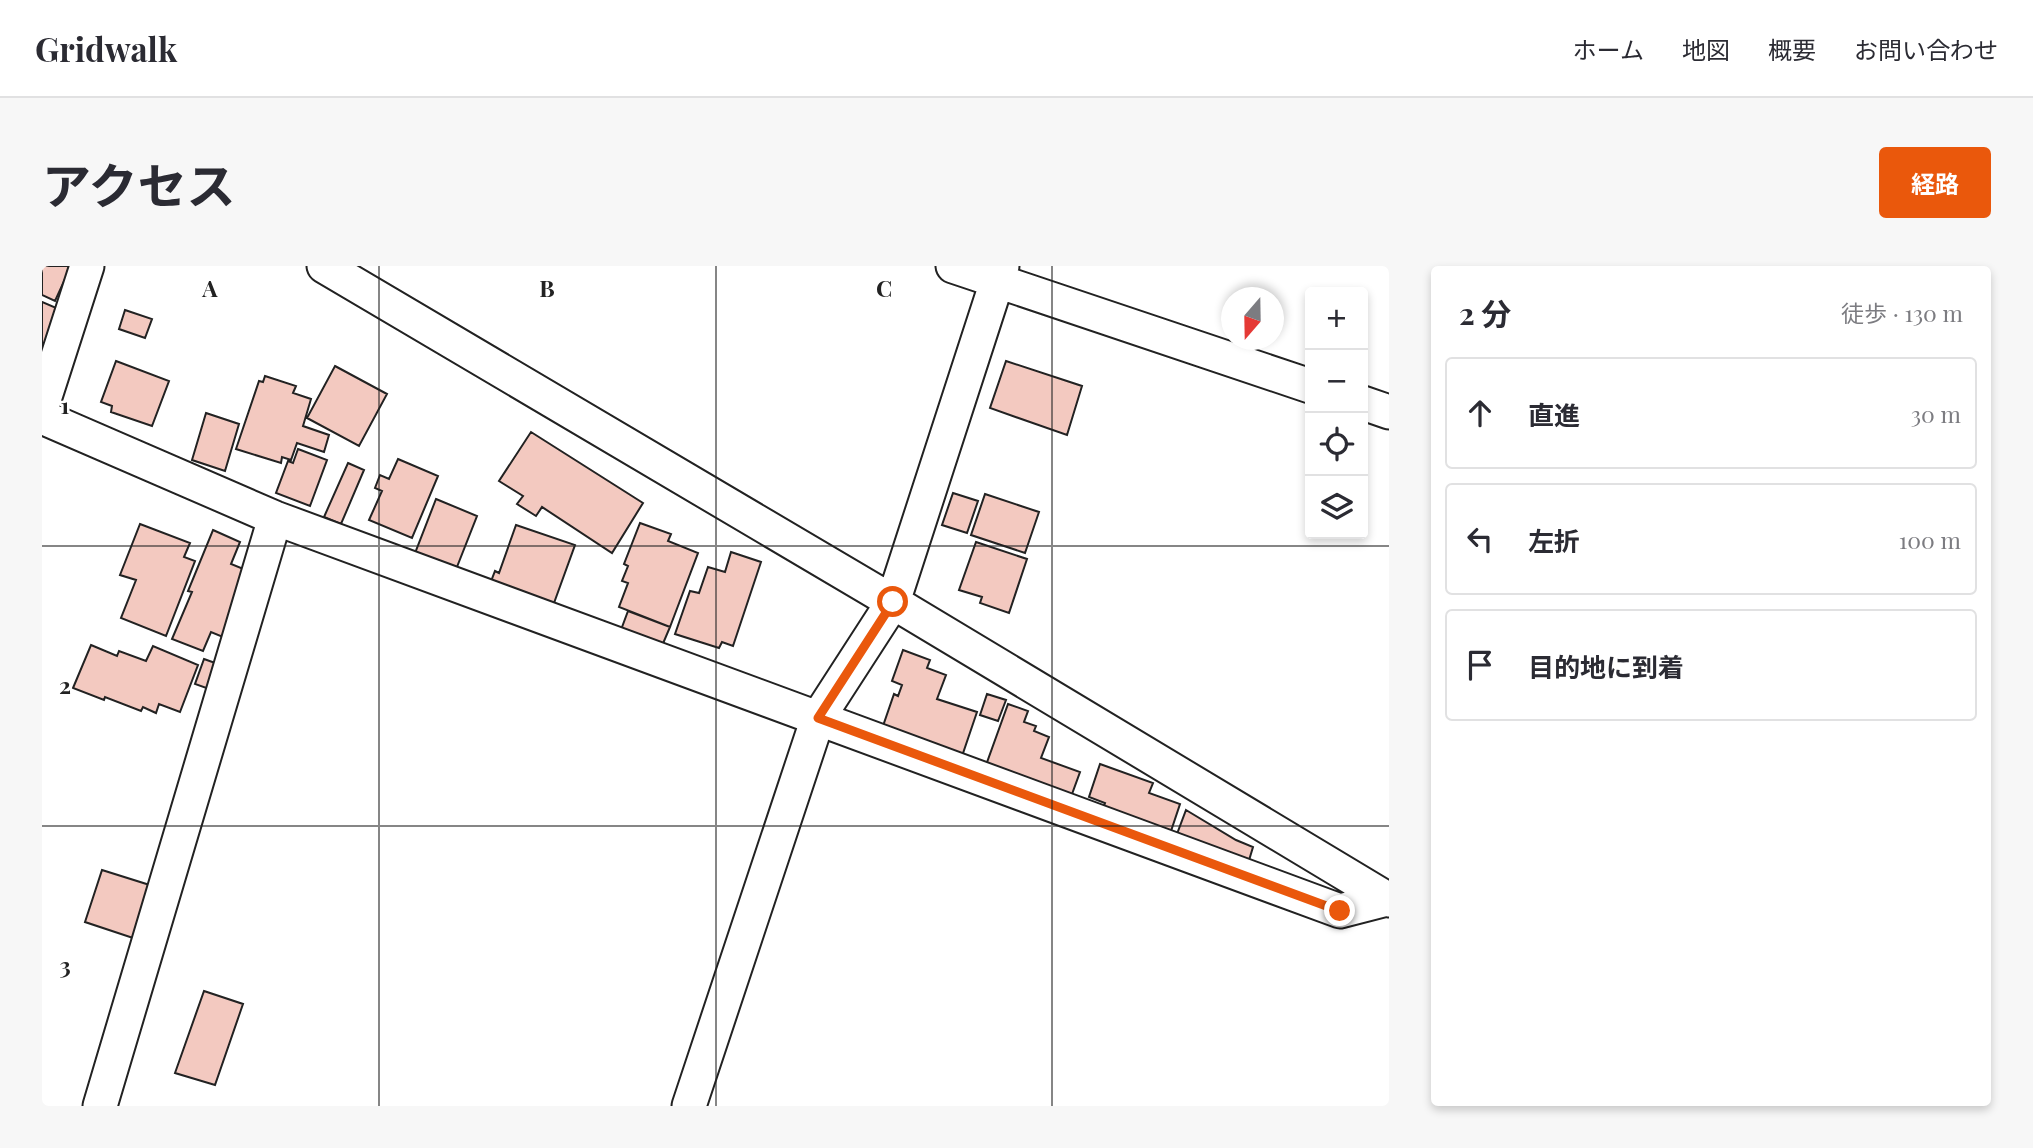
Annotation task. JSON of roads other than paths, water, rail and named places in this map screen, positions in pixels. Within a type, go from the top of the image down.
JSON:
[{"type":"street","points":[[42,406],[87,266]]},
{"type":"street","points":[[324,266],[893,602],[1388,900]]},
{"type":"street","points":[[954,266],[999,273],[1305,384]]},
{"type":"street","points":[[688,1106],[818,718],[893,602],[999,273]]},
{"type":"street","points":[[1368,405],[1389,412]]},
{"type":"street","points":[[42,418],[275,517],[1340,911],[1388,900]]},
{"type":"street","points":[[100,1106],[275,517]]}]
